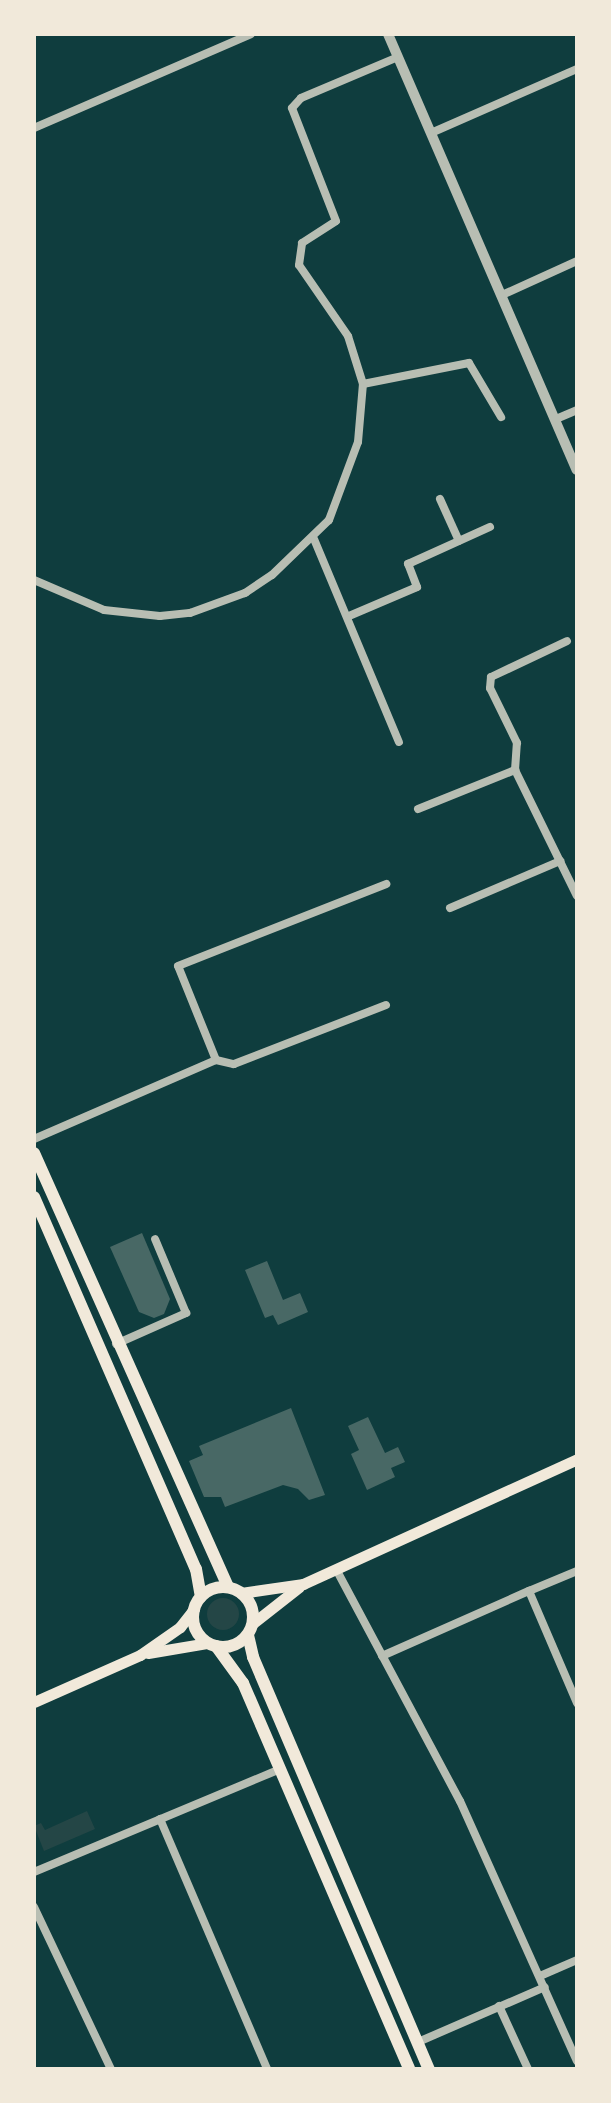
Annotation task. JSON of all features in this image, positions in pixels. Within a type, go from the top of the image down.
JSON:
[{"type":"main road","points":[[34,1153],[116,1344],[228,1587],[241,1593],[251,1606],[253,1657],[429,2069]]},
{"type":"main road","points":[[34,1197],[196,1569],[201,1597]]},
{"type":"main road","points":[[47,1226],[62,1218]]},
{"type":"main road","points":[[140,1655],[234,1645],[303,1584],[577,1459]]},
{"type":"main road","points":[[241,1593],[303,1584]]},
{"type":"main road","points":[[34,1702],[140,1655],[180,1627],[201,1597],[228,1587]]},
{"type":"main road","points":[[194,1609],[196,1631],[212,1645],[243,1683],[409,2069]]},
{"type":"street","points":[[34,128],[251,34]]},
{"type":"street","points":[[388,34],[577,470]]},
{"type":"street","points":[[34,580],[104,610],[160,616],[190,613],[245,593],[314,539],[329,520],[358,442],[363,384],[348,336],[299,265],[302,243],[336,221],[292,108],[301,98],[398,57]]},
{"type":"street","points":[[431,133],[577,69]]},
{"type":"street","points":[[502,295],[577,261]]},
{"type":"street","points":[[363,384],[469,363],[501,417]]},
{"type":"street","points":[[556,419],[577,410]]},
{"type":"street","points":[[440,499],[459,541]]},
{"type":"street","points":[[349,616],[417,587],[408,564],[490,527]]},
{"type":"street","points":[[314,539],[349,616],[399,742]]},
{"type":"street","points":[[567,641],[491,677],[490,688],[517,743],[515,770],[577,896]]},
{"type":"street","points":[[418,809],[515,770]]},
{"type":"street","points":[[450,908],[560,861]]},
{"type":"street","points":[[216,1060],[178,966],[386,884]]},
{"type":"street","points":[[34,1139],[216,1060],[234,1064],[386,1005]]},
{"type":"street","points":[[34,1232],[47,1226]]},
{"type":"street","points":[[116,1344],[186,1313],[155,1239]]},
{"type":"street","points":[[336,1569],[460,1801],[577,2061]]},
{"type":"street","points":[[382,1656],[577,1571]]},
{"type":"street","points":[[529,1591],[574,1688],[577,1703]]},
{"type":"street","points":[[34,1872],[280,1769]]},
{"type":"street","points":[[160,1819],[267,2069]]},
{"type":"street","points":[[34,1907],[111,2069]]},
{"type":"street","points":[[540,1976],[577,1960]]},
{"type":"street","points":[[418,2042],[545,1987]]},
{"type":"street","points":[[499,2006],[528,2069]]},
{"type":"shaded area","points":[[223,1598],[234,1603],[239,1614],[234,1625],[223,1630],[212,1625],[207,1614],[212,1603]]},
{"type":"shaded area","points":[[87,1811],[95,1829],[44,1851],[34,1826],[41,1823],[45,1830]]},
{"type":"building","points":[[142,1233],[170,1299],[164,1314],[154,1318],[139,1312],[110,1247]]},
{"type":"building","points":[[267,1261],[283,1300],[300,1293],[308,1312],[278,1325],[273,1315],[265,1318],[245,1270]]},
{"type":"building","points":[[291,1408],[325,1495],[309,1500],[298,1489],[283,1485],[225,1507],[221,1497],[204,1497],[189,1461],[203,1455],[199,1446]]},
{"type":"building","points":[[368,1417],[385,1453],[398,1447],[405,1462],[391,1468],[395,1477],[367,1490],[351,1454],[359,1450],[348,1426]]}]
